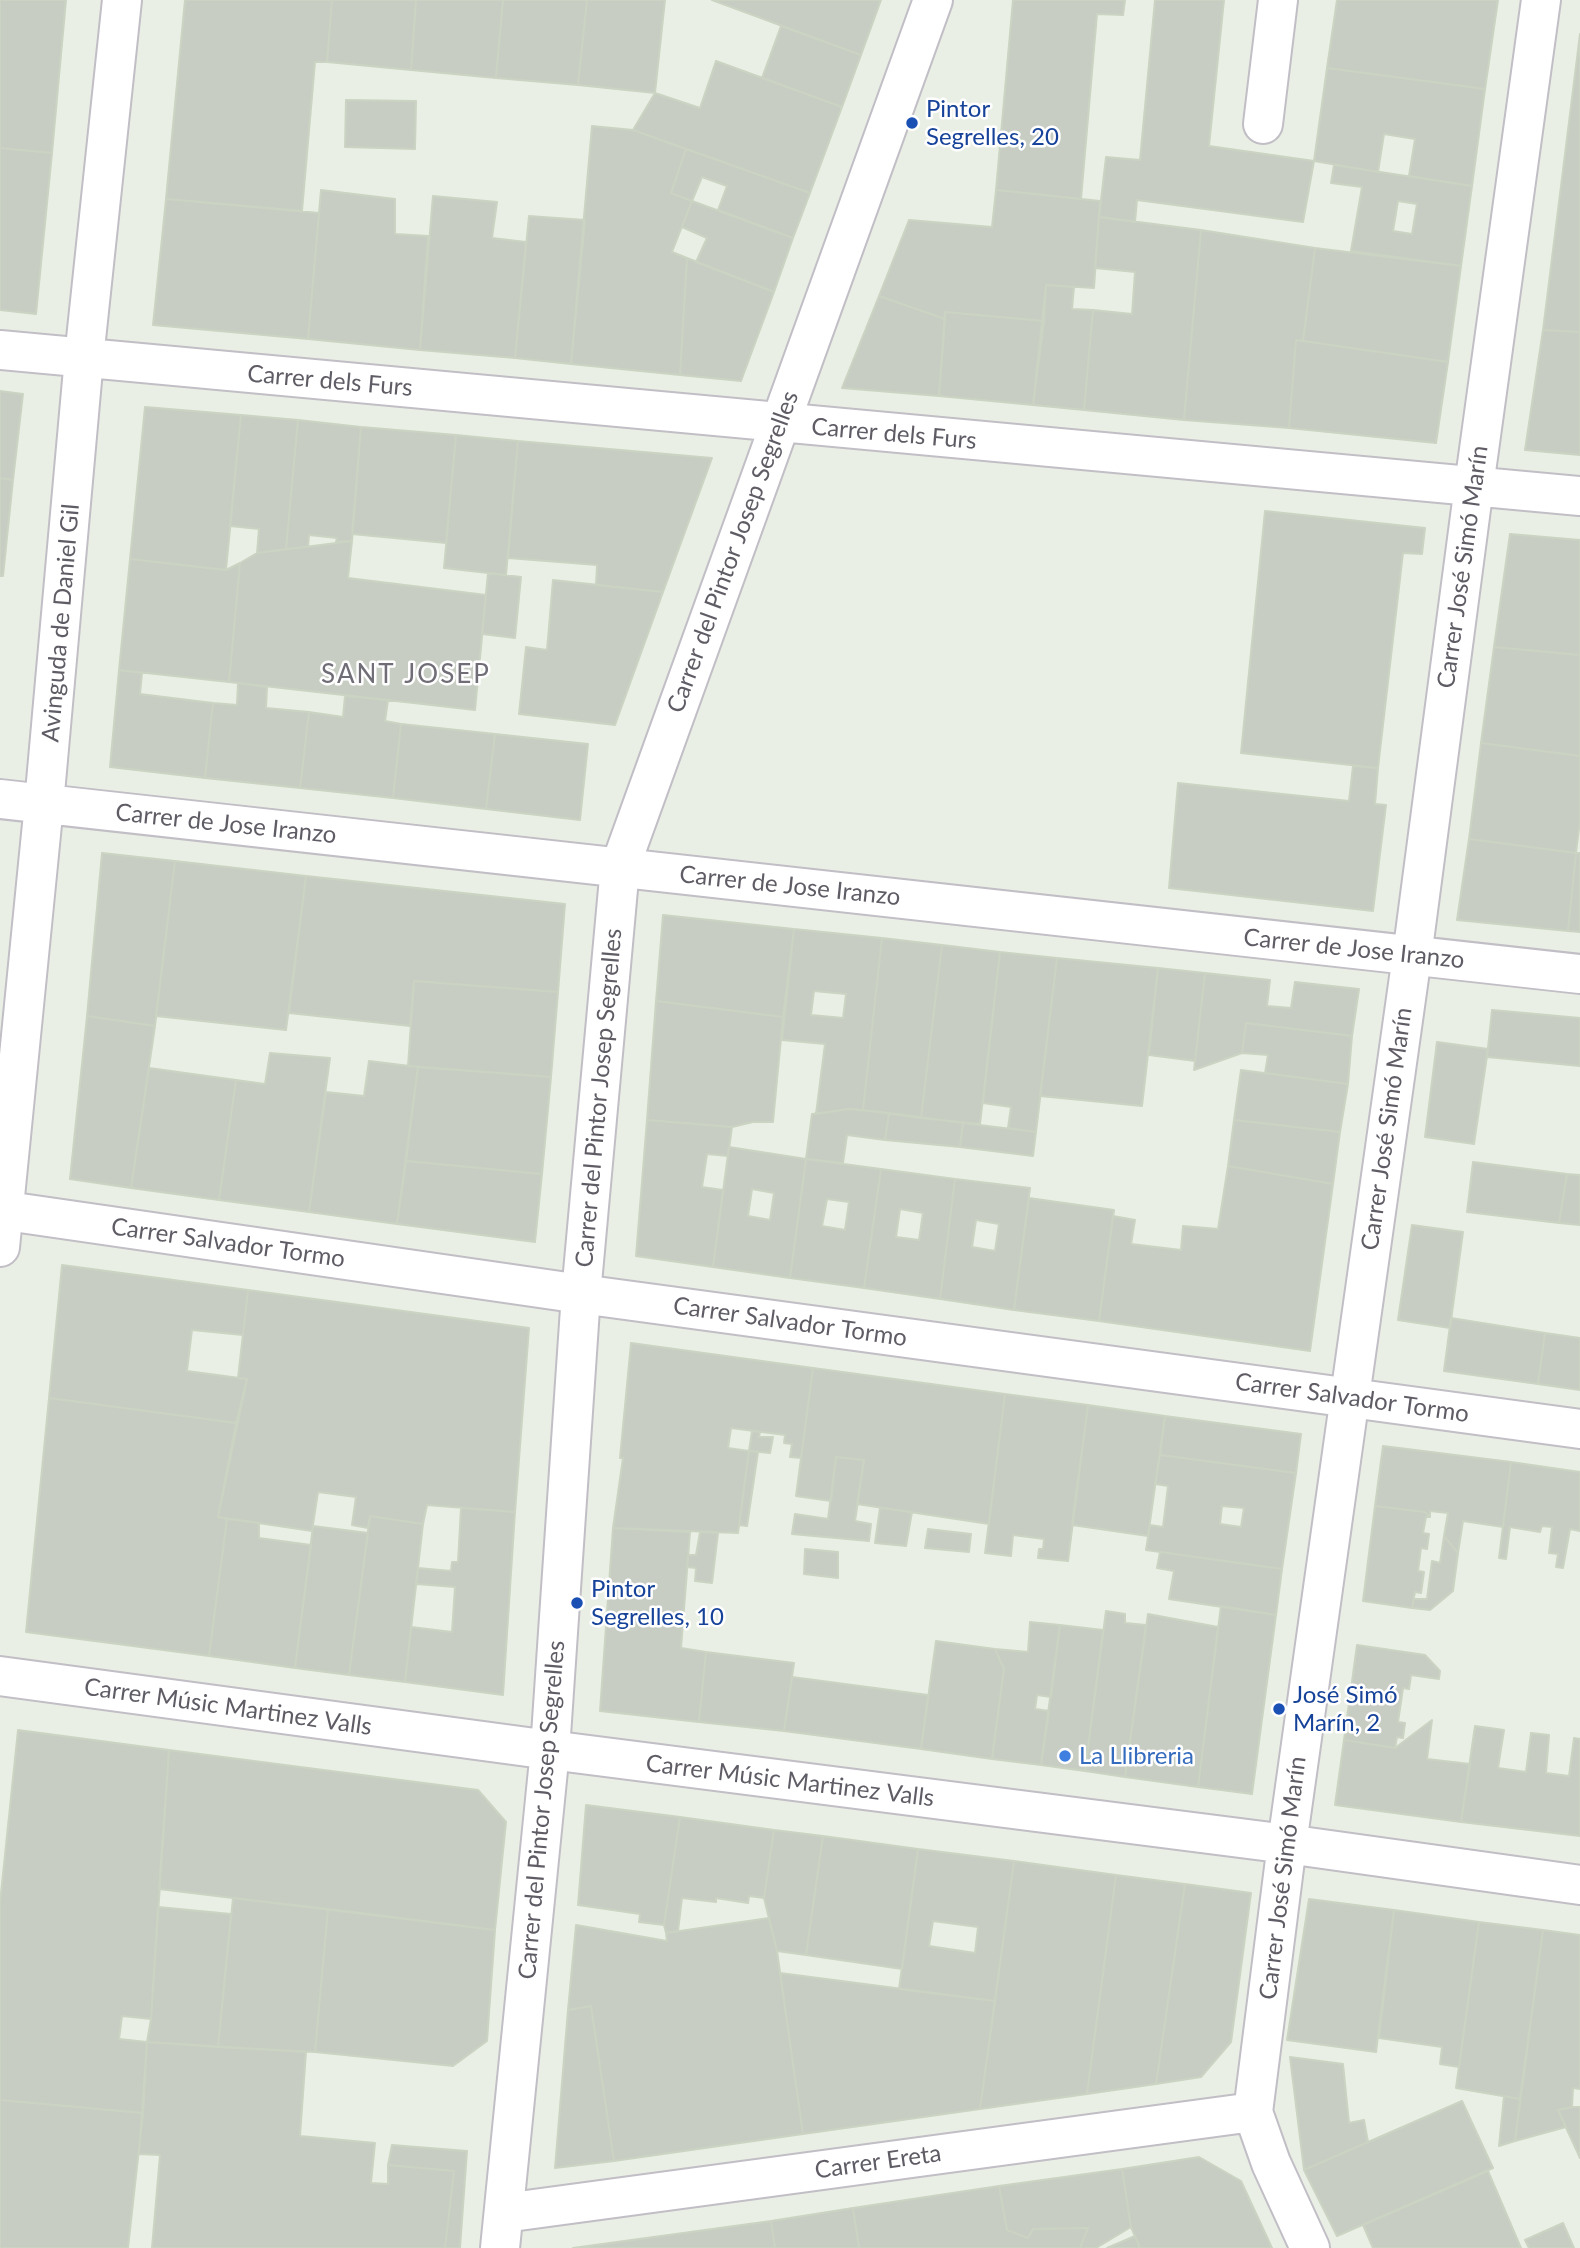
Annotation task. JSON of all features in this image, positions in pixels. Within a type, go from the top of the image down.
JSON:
[{"type":"street","name":"Avinguda de Daniel Gil","points":[[1,1223],[44,804],[84,358],[122,0]]},
{"type":"street","name":"Carrer del Pintor Josep Segrelles","points":[[502,2231],[550,1750],[581,1294],[620,867],[933,0]]},
{"type":"street","points":[[1264,124],[1278,0]]},
{"type":"street","name":"Carrer José Simó Marín","points":[[1310,2248],[1271,2163],[1253,2112],[1287,1844],[1412,956],[1542,0]]},
{"type":"street","name":"Carrer dels Furs","points":[[0,350],[1580,496]]},
{"type":"street","name":"Carrer de Jose Iranzo","points":[[0,799],[1580,974]]},
{"type":"street","name":"Carrer Salvador Tormo","points":[[1,1223],[581,1294],[1580,1429]]},
{"type":"street","name":"Carrer Músic Martinez Valls","points":[[0,1676],[550,1750],[1287,1844],[1580,1885]]},
{"type":"street","name":"Carrer Ereta","points":[[502,2231],[1253,2112]]},
{"type":"building","points":[[0,0],[66,0],[52,153],[0,148]]},
{"type":"building","points":[[185,0],[332,0],[327,62],[315,62],[302,211],[166,199]]},
{"type":"building","points":[[332,0],[416,0],[411,70],[327,62]]},
{"type":"building","points":[[416,0],[503,0],[496,78],[411,70]]},
{"type":"building","points":[[503,0],[587,0],[578,85],[496,78]]},
{"type":"building","points":[[587,0],[665,0],[655,93],[578,85]]},
{"type":"building","points":[[712,0],[881,0],[861,55]]},
{"type":"building","points":[[1013,0],[1125,0],[1123,15],[1097,14],[1081,199],[996,190]]},
{"type":"building","points":[[1155,0],[1224,0],[1209,146],[1314,161],[1303,222],[1137,200],[1135,222],[1099,217],[1106,157],[1140,160]]},
{"type":"building","points":[[1337,0],[1498,0],[1485,89],[1327,68]]},
{"type":"building","points":[[781,26],[861,55],[842,107],[762,78]]},
{"type":"building","points":[[1580,34],[1580,332],[1543,330]]},
{"type":"building","points":[[716,61],[842,107],[810,193],[633,130],[655,93],[700,108]]},
{"type":"building","points":[[1327,68],[1485,89],[1472,186],[1409,176],[1415,139],[1384,134],[1378,172],[1314,161]]},
{"type":"building","points":[[346,100],[416,101],[415,149],[345,147]]},
{"type":"building","points":[[592,126],[633,130],[686,149],[671,193],[692,201],[672,252],[687,258],[680,375],[571,364]]},
{"type":"building","points":[[0,148],[52,153],[36,314],[0,310]]},
{"type":"building","points":[[686,149],[810,193],[793,238],[718,210],[727,186],[702,177],[692,201],[671,193]]},
{"type":"building","points":[[1334,165],[1472,186],[1461,266],[1351,251],[1362,187],[1331,183]],"holes":[[[1398,201],[1417,204],[1412,234],[1393,231]]]},
{"type":"building","points":[[321,190],[395,199],[395,234],[428,236],[420,350],[308,339]]},
{"type":"building","points":[[996,190],[1100,201],[1094,288],[1046,285],[1044,321],[945,312],[945,319],[879,296],[909,220],[992,227]]},
{"type":"building","points":[[433,196],[497,202],[492,238],[526,242],[515,358],[420,350]]},
{"type":"building","points":[[166,199],[319,213],[308,339],[153,325]]},
{"type":"building","points":[[692,201],[793,238],[774,292],[696,262],[707,238],[682,227]]},
{"type":"building","points":[[529,216],[585,220],[571,364],[515,358]]},
{"type":"building","points":[[1099,217],[1201,230],[1184,420],[1084,410],[1093,310],[1132,314],[1135,272],[1095,268]]},
{"type":"building","points":[[1201,230],[1315,248],[1303,341],[1296,340],[1289,428],[1184,420]]},
{"type":"building","points":[[1315,248],[1461,266],[1448,362],[1303,341]]},
{"type":"building","points":[[687,258],[774,292],[741,381],[680,375]]},
{"type":"building","points":[[1046,285],[1074,287],[1072,309],[1093,310],[1084,410],[1033,405]]},
{"type":"building","points":[[879,296],[945,319],[939,396],[842,388]]},
{"type":"building","points":[[945,312],[1044,321],[1033,405],[939,396]]},
{"type":"building","points":[[1543,330],[1580,332],[1580,455],[1525,450]]},
{"type":"building","points":[[1296,340],[1448,362],[1436,443],[1289,428]]},
{"type":"building","points":[[0,391],[23,394],[13,480],[0,478]]},
{"type":"building","points":[[145,407],[241,415],[226,570],[130,559]]},
{"type":"building","points":[[241,415],[298,420],[286,549],[257,553],[259,529],[230,526]]},
{"type":"building","points":[[298,420],[361,427],[352,541],[336,542],[337,538],[309,535],[308,547],[286,549]]},
{"type":"building","points":[[361,427],[456,435],[446,543],[352,534]]},
{"type":"building","points":[[456,435],[518,441],[506,575],[444,568]]},
{"type":"building","points":[[518,441],[712,458],[663,592],[596,585],[597,565],[508,558]]},
{"type":"building","points":[[0,478],[13,480],[3,576],[0,576]]},
{"type":"building","points":[[1265,511],[1425,528],[1422,554],[1403,553],[1378,768],[1241,753]]},
{"type":"building","points":[[1510,534],[1580,540],[1580,655],[1494,647]]},
{"type":"building","points":[[352,541],[348,578],[486,595],[475,710],[229,682],[240,563],[257,553]]},
{"type":"building","points":[[130,559],[226,570],[240,563],[229,682],[119,670]]},
{"type":"building","points":[[488,573],[521,577],[515,638],[482,634]]},
{"type":"building","points":[[553,580],[663,592],[615,725],[519,714],[526,647],[547,650]]},
{"type":"building","points":[[1494,647],[1580,655],[1580,756],[1481,743]]},
{"type":"building","points":[[119,670],[142,673],[140,694],[213,703],[205,778],[110,767]]},
{"type":"building","points":[[238,683],[267,687],[266,708],[309,712],[300,788],[205,778],[213,703],[237,705]]},
{"type":"building","points":[[345,696],[388,700],[385,721],[401,724],[393,798],[300,788],[309,712],[343,717]]},
{"type":"building","points":[[401,724],[495,734],[486,809],[393,798]]},
{"type":"building","points":[[495,734],[588,744],[580,820],[486,809]]},
{"type":"building","points":[[1481,743],[1580,756],[1580,821],[1576,853],[1469,839]]},
{"type":"building","points":[[1353,766],[1378,768],[1375,804],[1386,805],[1373,911],[1169,888],[1178,783],[1349,801]]},
{"type":"building","points":[[1469,839],[1576,853],[1568,931],[1457,920]]},
{"type":"building","points":[[102,853],[175,861],[155,1026],[87,1016]]},
{"type":"building","points":[[1576,853],[1580,853],[1580,932],[1568,931]]},
{"type":"building","points":[[175,861],[306,876],[286,1030],[156,1016]]},
{"type":"building","points":[[306,876],[565,904],[558,992],[414,981],[410,1026],[289,1013]]},
{"type":"building","points":[[663,915],[794,929],[783,1017],[656,1001]]},
{"type":"building","points":[[794,929],[882,938],[863,1110],[849,1109],[816,1114],[825,1044],[782,1040]],"holes":[[[814,991],[846,994],[843,1018],[811,1015]]]},
{"type":"building","points":[[882,938],[942,945],[921,1118],[863,1110]]},
{"type":"building","points":[[942,945],[1000,952],[980,1124],[921,1118]]},
{"type":"building","points":[[1000,952],[1057,958],[1036,1132],[1008,1128],[1011,1107],[983,1103]]},
{"type":"building","points":[[1057,958],[1158,968],[1142,1106],[1040,1096]]},
{"type":"building","points":[[1158,968],[1205,973],[1195,1061],[1149,1055]]},
{"type":"building","points":[[1205,973],[1270,980],[1267,1006],[1291,1008],[1295,982],[1359,989],[1352,1036],[1246,1023],[1242,1053],[1194,1070]]},
{"type":"building","points":[[414,981],[558,992],[551,1077],[408,1066]]},
{"type":"building","points":[[656,1001],[783,1017],[773,1122],[753,1122],[732,1127],[647,1120]]},
{"type":"building","points":[[1492,1010],[1580,1018],[1580,1066],[1487,1057]]},
{"type":"building","points":[[87,1016],[155,1026],[131,1188],[70,1179]]},
{"type":"building","points":[[1246,1023],[1352,1036],[1348,1084],[1265,1073],[1268,1055],[1242,1053]]},
{"type":"building","points":[[1437,1042],[1488,1049],[1474,1144],[1425,1137]]},
{"type":"building","points":[[270,1053],[330,1058],[309,1212],[219,1200],[236,1080],[265,1084]]},
{"type":"building","points":[[369,1061],[418,1067],[397,1224],[309,1212],[326,1092],[364,1096]]},
{"type":"building","points":[[418,1067],[551,1077],[542,1174],[406,1161]]},
{"type":"building","points":[[149,1068],[236,1080],[219,1200],[131,1188]]},
{"type":"building","points":[[1241,1070],[1348,1084],[1340,1132],[1234,1120]]},
{"type":"building","points":[[849,1109],[889,1113],[885,1140],[847,1135],[843,1163],[806,1159],[812,1114]]},
{"type":"building","points":[[889,1113],[963,1123],[960,1147],[885,1140]]},
{"type":"building","points":[[647,1120],[732,1127],[728,1156],[707,1154],[702,1187],[723,1190],[713,1267],[636,1256]]},
{"type":"building","points":[[1234,1120],[1340,1132],[1333,1184],[1228,1166]]},
{"type":"building","points":[[963,1123],[1036,1132],[1033,1156],[960,1147]]},
{"type":"building","points":[[729,1147],[806,1159],[790,1278],[713,1267]],"holes":[[[752,1189],[774,1193],[770,1220],[748,1216]]]},
{"type":"building","points":[[806,1159],[881,1169],[864,1288],[790,1278]],"holes":[[[827,1199],[849,1202],[845,1230],[822,1226]]]},
{"type":"building","points":[[406,1161],[542,1174],[535,1242],[397,1224]]},
{"type":"building","points":[[1473,1162],[1567,1174],[1559,1223],[1467,1212]]},
{"type":"building","points":[[1228,1166],[1333,1184],[1310,1351],[1099,1321],[1113,1216],[1135,1220],[1131,1244],[1181,1250],[1183,1226],[1218,1229]]},
{"type":"building","points":[[881,1169],[955,1179],[940,1299],[864,1288]],"holes":[[[900,1209],[923,1213],[919,1240],[896,1237]]]},
{"type":"building","points":[[1567,1174],[1580,1175],[1580,1225],[1559,1223]]},
{"type":"building","points":[[955,1179],[1030,1188],[1014,1310],[940,1299]],"holes":[[[976,1220],[999,1224],[995,1251],[972,1247]]]},
{"type":"building","points":[[1029,1198],[1114,1210],[1099,1321],[1014,1310]]},
{"type":"building","points":[[1412,1225],[1463,1232],[1450,1328],[1398,1320]]},
{"type":"building","points":[[62,1265],[248,1290],[243,1335],[192,1330],[187,1371],[247,1379],[236,1423],[49,1398]]},
{"type":"building","points":[[248,1290],[529,1328],[515,1512],[427,1505],[423,1524],[370,1516],[368,1528],[352,1525],[356,1497],[318,1492],[312,1531],[218,1517],[247,1379],[238,1378]]},
{"type":"building","points":[[1451,1318],[1545,1333],[1538,1384],[1444,1371]]},
{"type":"building","points":[[1545,1333],[1580,1338],[1580,1390],[1538,1384]]},
{"type":"building","points":[[631,1343],[813,1368],[801,1458],[790,1457],[792,1444],[784,1443],[785,1435],[731,1428],[728,1448],[749,1451],[738,1533],[613,1528],[623,1458],[620,1458]]},
{"type":"building","points":[[813,1368],[1005,1394],[989,1524],[857,1504],[864,1460],[836,1457],[831,1501],[796,1496]]},
{"type":"building","points":[[1005,1394],[1088,1405],[1068,1561],[1038,1558],[1044,1539],[1013,1535],[1011,1556],[985,1553]]},
{"type":"building","points":[[49,1398],[236,1423],[218,1517],[227,1519],[209,1656],[26,1632]]},
{"type":"building","points":[[1088,1405],[1165,1416],[1148,1536],[1072,1525]]},
{"type":"building","points":[[1165,1416],[1301,1434],[1296,1473],[1160,1455]]},
{"type":"building","points":[[752,1431],[760,1432],[759,1437],[773,1437],[770,1453],[749,1451]]},
{"type":"building","points":[[1383,1446],[1511,1462],[1503,1527],[1463,1521],[1458,1553],[1444,1536],[1448,1513],[1430,1511],[1430,1517],[1425,1512],[1375,1506]]},
{"type":"building","points":[[749,1451],[758,1452],[747,1526],[739,1525]]},
{"type":"building","points":[[1160,1455],[1296,1473],[1282,1569],[1146,1550],[1150,1525],[1163,1527],[1168,1486],[1155,1484]],"holes":[[[1222,1506],[1244,1508],[1241,1527],[1220,1524]]]},
{"type":"building","points":[[836,1457],[864,1460],[855,1521],[871,1524],[869,1541],[792,1534],[795,1514],[828,1519]]},
{"type":"building","points":[[1511,1462],[1580,1472],[1580,1531],[1570,1529],[1563,1568],[1556,1567],[1558,1554],[1549,1553],[1552,1527],[1542,1526],[1540,1532],[1510,1527],[1506,1559],[1499,1558]]},
{"type":"building","points":[[1375,1506],[1425,1512],[1430,1517],[1426,1517],[1423,1533],[1429,1534],[1427,1549],[1421,1548],[1418,1571],[1424,1572],[1421,1593],[1415,1592],[1412,1608],[1363,1601]]},
{"type":"building","points":[[461,1508],[515,1512],[503,1695],[405,1682],[411,1627],[452,1632],[455,1587],[416,1584],[418,1568],[451,1571],[452,1562],[458,1562]]},
{"type":"building","points":[[880,1508],[912,1512],[906,1546],[875,1543]]},
{"type":"building","points":[[370,1516],[423,1524],[405,1682],[349,1675]]},
{"type":"building","points":[[227,1519],[259,1523],[259,1538],[311,1545],[295,1668],[209,1656]]},
{"type":"building","points":[[313,1526],[368,1533],[349,1675],[295,1668]]},
{"type":"building","points":[[613,1528],[690,1532],[681,1648],[706,1652],[699,1722],[600,1711]]},
{"type":"building","points":[[928,1529],[971,1534],[969,1552],[925,1548]]},
{"type":"building","points":[[700,1532],[718,1533],[712,1583],[695,1581],[696,1568],[687,1567],[688,1555],[696,1555]]},
{"type":"building","points":[[1444,1536],[1458,1553],[1453,1591],[1430,1610],[1412,1608],[1414,1599],[1427,1599],[1432,1561],[1440,1563]]},
{"type":"building","points":[[805,1549],[838,1552],[838,1578],[804,1574]]},
{"type":"building","points":[[1160,1552],[1282,1569],[1276,1615],[1169,1599],[1174,1571],[1157,1568]]},
{"type":"building","points":[[1221,1606],[1276,1615],[1252,1794],[1198,1787]]},
{"type":"building","points":[[1106,1611],[1125,1614],[1125,1623],[1146,1625],[1125,1777],[1085,1771]]},
{"type":"building","points":[[1148,1614],[1218,1627],[1198,1787],[1125,1777]]},
{"type":"building","points":[[1030,1622],[1060,1625],[1051,1697],[1037,1695],[1035,1709],[1049,1711],[1041,1765],[992,1759],[1004,1669],[995,1649],[1028,1652]]},
{"type":"building","points":[[1060,1625],[1103,1630],[1085,1771],[1041,1765]]},
{"type":"building","points":[[936,1641],[995,1649],[1004,1669],[992,1759],[921,1749]]},
{"type":"building","points":[[1357,1645],[1425,1655],[1440,1671],[1439,1679],[1411,1675],[1409,1689],[1403,1688],[1398,1722],[1405,1723],[1403,1738],[1397,1737],[1395,1748],[1344,1740]]},
{"type":"building","points":[[706,1652],[794,1663],[784,1731],[699,1722]]},
{"type":"building","points":[[792,1677],[928,1695],[921,1749],[784,1731]]},
{"type":"building","points":[[1432,1720],[1427,1759],[1470,1764],[1461,1822],[1335,1805],[1344,1740],[1395,1748]]},
{"type":"building","points":[[1475,1726],[1504,1730],[1498,1768],[1526,1772],[1531,1733],[1549,1735],[1546,1773],[1569,1776],[1574,1738],[1580,1739],[1580,1836],[1461,1822]]},
{"type":"building","points":[[18,1730],[169,1750],[151,2019],[122,2016],[119,2039],[147,2042],[143,2113],[0,2100],[0,1903]]},
{"type":"building","points":[[169,1750],[478,1790],[506,1822],[495,1930],[159,1889]]},
{"type":"building","points":[[586,1805],[680,1817],[664,1925],[639,1922],[640,1914],[578,1905]]},
{"type":"building","points":[[680,1817],[774,1830],[764,1898],[749,1896],[748,1903],[716,1898],[716,1902],[682,1898],[678,1931],[666,1933],[664,1925]]},
{"type":"building","points":[[774,1830],[823,1836],[806,1955],[777,1951],[764,1898]]},
{"type":"building","points":[[823,1836],[918,1849],[902,1969],[806,1955]]},
{"type":"building","points":[[918,1849],[1014,1861],[995,2001],[899,1989]],"holes":[[[933,1921],[978,1927],[975,1953],[929,1946]]]},
{"type":"building","points":[[1014,1861],[1116,1875],[1087,2094],[980,2109]]},
{"type":"building","points":[[1116,1875],[1185,1884],[1156,2084],[1087,2094]]},
{"type":"building","points":[[1185,1884],[1251,1893],[1231,2042],[1201,2077],[1156,2084]]},
{"type":"building","points":[[233,1898],[328,1909],[315,2052],[218,2047]]},
{"type":"building","points":[[1309,1899],[1394,1910],[1376,2052],[1287,2040]]},
{"type":"building","points":[[158,1907],[231,1914],[218,2047],[147,2042],[151,2019]]},
{"type":"building","points":[[328,1909],[495,1930],[487,2041],[453,2066],[315,2052]]},
{"type":"building","points":[[1394,1910],[1479,1922],[1459,2067],[1440,2064],[1442,2047],[1379,2038]]},
{"type":"building","points":[[769,1918],[777,1951],[803,2134],[614,2161],[591,2006],[568,2010],[576,1925],[667,1941],[666,1933]]},
{"type":"building","points":[[1479,1922],[1543,1930],[1520,2099],[1456,2088]]},
{"type":"building","points":[[1543,1930],[1580,1935],[1580,2089],[1573,2088],[1572,2107],[1558,2110],[1566,2127],[1515,2141]]},
{"type":"building","points":[[780,1973],[995,2001],[980,2109],[803,2134]]},
{"type":"building","points":[[591,2006],[614,2161],[555,2168],[568,2010]]},
{"type":"building","points":[[147,2042],[306,2052],[300,2136],[375,2143],[371,2183],[388,2184],[388,2165],[454,2171],[445,2248],[152,2248],[160,2155],[139,2154]]},
{"type":"building","points":[[1290,2057],[1343,2064],[1349,2123],[1364,2120],[1368,2142],[1304,2170]]},
{"type":"building","points":[[1504,2096],[1520,2099],[1515,2141],[1499,2146]]},
{"type":"building","points":[[0,2100],[143,2113],[128,2248],[0,2248]]},
{"type":"building","points":[[1462,2101],[1493,2168],[1337,2236],[1304,2170]]},
{"type":"building","points":[[1580,2107],[1580,2158],[1558,2110]]},
{"type":"building","points":[[392,2145],[467,2151],[460,2248],[445,2248],[454,2171],[388,2165]]},
{"type":"building","points":[[1199,2157],[1241,2181],[1272,2248],[1140,2248],[1131,2227],[1122,2169]]},
{"type":"building","points":[[1122,2169],[1131,2227],[1096,2248],[1080,2248],[1088,2228],[1033,2229],[1028,2238],[1007,2230],[999,2186]]},
{"type":"building","points":[[1488,2171],[1521,2248],[1373,2248],[1363,2225]]},
{"type":"building","points":[[999,2186],[1007,2230],[1028,2238],[1033,2229],[1088,2228],[1080,2248],[859,2248],[853,2208]]},
{"type":"building","points":[[853,2208],[859,2248],[775,2248],[771,2221]]},
{"type":"building","points":[[771,2221],[775,2248],[573,2248]]},
{"type":"building","points":[[1563,2223],[1574,2248],[1529,2248],[1525,2240]]},
{"type":"building","points":[[1135,2236],[1140,2248],[1107,2248]]},
{"type":"place","name":"Pintor Segrelles, 20","points":[[912,123]]},
{"type":"place","name":"Pintor Segrelles, 10","points":[[577,1603]]},
{"type":"place","name":"José Simó Marín, 2","points":[[1279,1709]]},
{"type":"place","name":"La Llibreria","points":[[1065,1756]]},
{"type":"district","name":"SANT JOSEP","points":[[406,675]]}]
